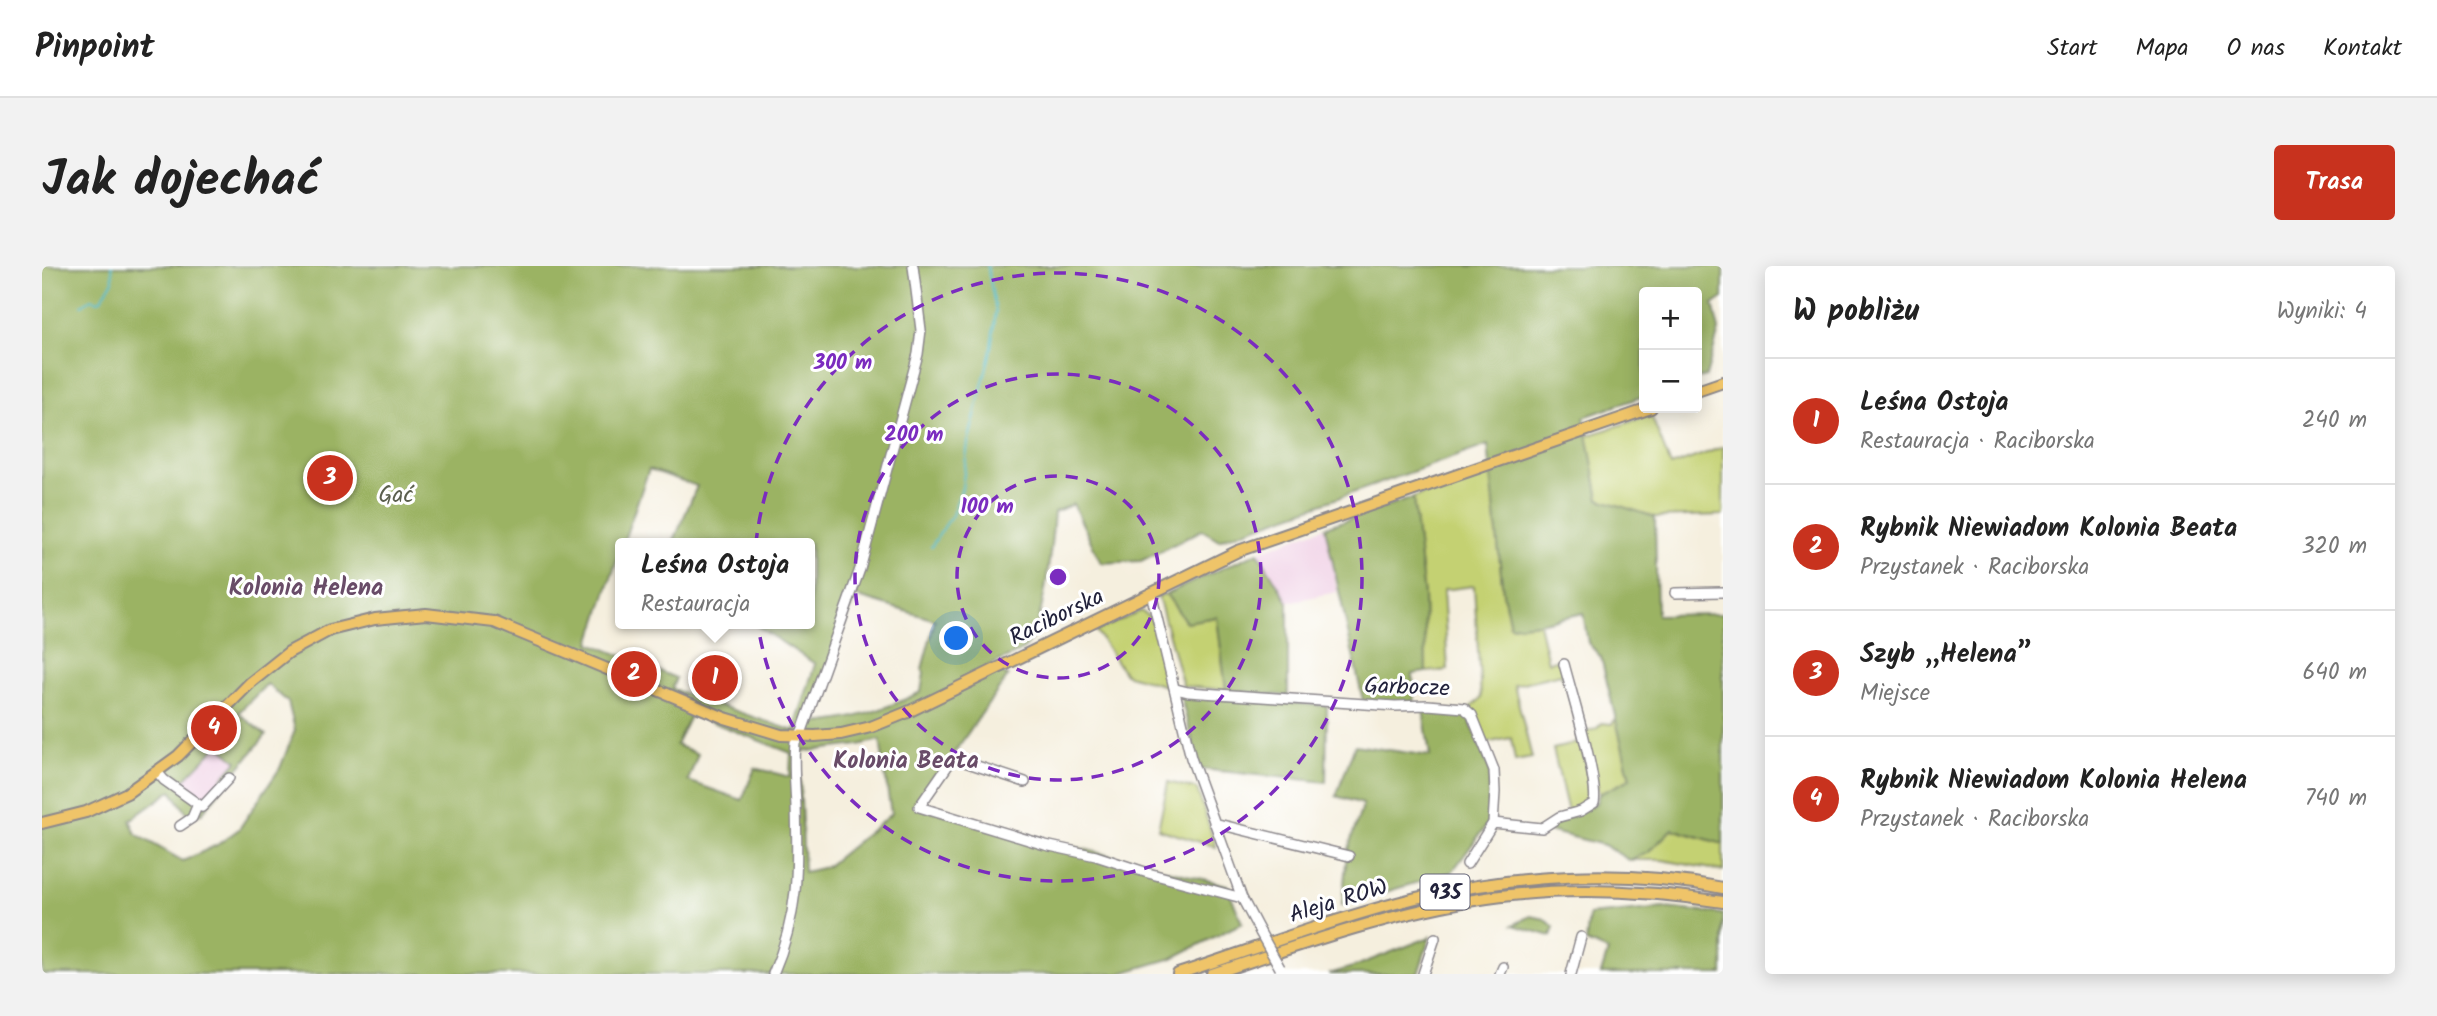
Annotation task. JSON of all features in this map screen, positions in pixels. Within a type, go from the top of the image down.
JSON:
[{"type":"main road","points":[[1702,389],[1723,382]]},
{"type":"main road","name":"Raciborska","points":[[42,823],[86,812],[127,793],[158,773],[250,683],[289,652],[330,630],[410,614],[443,615],[494,622],[725,718],[766,731],[798,736],[841,734],[889,720],[1238,551],[1639,412]]},
{"type":"main road","name":"Aleja ROW","points":[[1178,974],[1415,899],[1492,884],[1581,878],[1650,878],[1723,888]]},
{"type":"main road","name":"Aleja ROW","points":[[1213,974],[1370,923],[1471,900],[1574,891],[1639,891],[1723,902]]},
{"type":"street","points":[[773,974],[790,928],[796,897],[798,859],[794,754],[798,736],[860,569],[918,354],[921,330],[913,266]]},
{"type":"street","points":[[1675,593],[1723,592]]},
{"type":"street","points":[[1152,593],[1192,758],[1214,823],[1242,898],[1281,971]]},
{"type":"street","points":[[1467,864],[1493,823],[1542,828],[1559,817],[1581,811],[1594,803],[1596,796],[1564,664]]},
{"type":"street","name":"Garbocze","points":[[1176,689],[1384,706],[1464,708],[1472,715],[1494,769],[1493,823]]},
{"type":"street","points":[[1025,782],[953,758],[919,807],[1045,845],[1096,856],[1242,898]]},
{"type":"street","points":[[158,773],[202,807],[229,778]]},
{"type":"street","points":[[180,826],[192,818],[198,804]]},
{"type":"street","points":[[1214,823],[1349,856]]},
{"type":"street","points":[[1571,974],[1581,937]]},
{"type":"street","points":[[1423,974],[1434,938]]},
{"type":"shaded area","points":[[1325,527],[1337,592],[1288,602],[1258,552]]},
{"type":"shaded area","points":[[218,745],[237,761],[208,795],[196,796],[180,783]]},
{"type":"green space","name":"Gać","points":[[42,266],[1723,266],[1723,298],[1713,305],[1719,330],[1706,376],[1702,377],[1702,287],[1639,287],[1639,398],[1584,417],[1599,499],[1655,517],[1657,615],[1723,614],[1723,844],[1672,829],[1648,853],[1629,860],[1604,845],[1544,830],[1596,803],[1599,794],[1630,779],[1601,657],[1588,643],[1583,613],[1539,623],[1510,626],[1503,593],[1488,445],[1219,540],[1202,530],[1141,561],[1101,563],[1073,504],[1054,512],[1046,582],[1033,636],[1027,646],[1014,655],[988,666],[1008,676],[916,807],[1227,885],[1242,923],[1173,958],[1118,974],[42,974]],"holes":[[[855,596],[935,620],[922,669],[924,673],[921,692],[867,713],[840,720],[810,723]],[[267,684],[288,702],[295,730],[280,768],[239,829],[217,845],[183,861],[136,834],[130,820],[171,791],[190,817],[201,814],[266,735],[238,713]],[[691,714],[791,753],[790,777],[755,768],[742,800],[688,781],[698,754],[676,745]],[[880,740],[891,814],[826,867],[804,872],[799,752]],[[218,745],[237,761],[208,795],[195,795],[181,783]]]},
{"type":"green space","points":[[1651,415],[1671,466],[1723,447],[1723,515],[1655,517],[1599,500],[1587,436]]},
{"type":"green space","points":[[1491,470],[1503,593],[1510,626],[1539,623],[1548,662],[1559,659],[1567,686],[1561,674],[1514,685],[1532,758],[1515,761],[1511,738],[1486,743],[1470,708],[1481,698],[1474,586],[1443,590],[1448,670],[1426,672],[1424,596],[1413,498]]},
{"type":"green space","points":[[1413,498],[1424,596],[1426,672],[1413,674],[1414,702],[1363,701],[1325,527]]},
{"type":"green space","points":[[1258,552],[1288,602],[1288,696],[1226,690],[1217,617],[1186,622],[1166,594]]},
{"type":"green space","points":[[1166,594],[1186,622],[1217,617],[1226,690],[1183,686],[1158,596]]},
{"type":"green space","points":[[1141,611],[1154,620],[1169,687],[1125,674],[1096,631]]},
{"type":"green space","points":[[1180,694],[1327,706],[1326,782],[1200,769]]},
{"type":"green space","points":[[1423,709],[1462,713],[1469,719],[1490,770],[1488,823],[1452,872],[1342,905],[1347,852],[1363,804],[1336,796],[1355,745],[1430,756]]},
{"type":"green space","points":[[1616,717],[1630,780],[1599,794],[1584,733],[1596,729],[1602,723],[1612,724]]},
{"type":"green space","points":[[1581,742],[1593,794],[1592,802],[1568,812],[1553,749]]},
{"type":"green space","points":[[1168,782],[1197,789],[1216,847],[1158,829]]},
{"type":"green space","points":[[1672,829],[1723,844],[1723,871],[1662,860],[1629,860],[1648,853]]},
{"type":"green space","points":[[1664,908],[1723,914],[1723,974],[1601,974],[1608,951],[1586,942],[1589,915]]},
{"type":"green space","points":[[1531,916],[1545,919],[1554,927],[1551,936],[1513,925]]},
{"type":"green space","points":[[1430,937],[1418,974],[1329,974],[1353,967]]},
{"type":"waterway","points":[[82,305],[91,299],[99,301],[103,296],[113,281],[112,266]]},
{"type":"waterway","points":[[931,547],[952,515],[962,488],[968,443],[990,354],[996,311],[987,266]]},
{"type":"place","name":"Szyb „Helena”","points":[[330,478]]},
{"type":"place","name":"Rybnik Niewiadom Kolonia Beata","points":[[634,674]]},
{"type":"place","name":"Leśna Ostoja","points":[[715,678]]},
{"type":"place","name":"Rybnik Niewiadom Kolonia Helena","points":[[214,728]]},
{"type":"district","name":"Kolonia Helena","points":[[306,587]]},
{"type":"district","name":"Kolonia Beata","points":[[906,760]]}]
